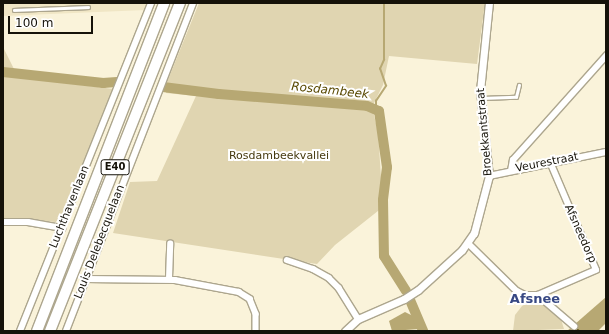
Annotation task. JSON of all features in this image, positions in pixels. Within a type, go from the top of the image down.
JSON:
[{"type":"highway","name":"E40","points":[[36,331],[164,3]]},
{"type":"highway","name":"E40","points":[[50,331],[180,3]]},
{"type":"street","name":"Luchthavenlaan","points":[[20,331],[151,3]]},
{"type":"street","name":"Louis Delebecquelaan","points":[[66,331],[193,3]]},
{"type":"street","name":"Broekkantstraat","points":[[345,331],[358,320],[404,299],[446,266],[468,243],[479,218],[489,176],[481,98],[489,3]]},
{"type":"street","points":[[511,170],[512,160],[606,56]]},
{"type":"street","name":"Veurestraat","points":[[489,176],[511,170],[606,152]]},
{"type":"street","name":"Afsneedorp","points":[[538,295],[596,270],[550,162]]},
{"type":"street","points":[[3,222],[28,222],[62,228]]},
{"type":"street","points":[[468,243],[517,291],[525,295],[538,295],[574,326]]},
{"type":"street","points":[[169,279],[170,244]]},
{"type":"street","points":[[287,260],[313,268],[328,278],[339,288],[358,320]]},
{"type":"street","points":[[86,279],[169,279],[239,292],[250,299],[256,314],[256,331]]},
{"type":"lane","points":[[14,10],[88,7]]},
{"type":"lane","points":[[481,98],[516,97],[519,85]]},
{"type":"shaded area","points":[[3,3],[148,3],[145,10],[3,16]]},
{"type":"shaded area","points":[[606,297],[606,323],[598,331],[567,331]]},
{"type":"shaded area","points":[[405,312],[413,316],[419,329],[392,331],[389,321]]},
{"type":"green space","name":"Rosdambeekvallei","points":[[199,3],[485,3],[477,64],[389,56],[383,85],[372,107],[378,132],[383,207],[335,245],[317,264],[113,233],[130,182],[157,181],[196,96],[166,93],[167,82]]},
{"type":"green space","points":[[3,47],[14,69],[23,78],[114,89],[64,216],[56,222],[3,219]]},
{"type":"green space","points":[[533,300],[539,301],[560,316],[564,329],[513,331],[515,315],[522,306]]},
{"type":"waterway","points":[[376,108],[376,101],[386,86],[380,69],[384,60],[384,3]]},
{"type":"waterway","name":"Rosdambeek","points":[[3,72],[103,83],[117,82]]},
{"type":"waterway","name":"Rosdambeek","points":[[163,87],[219,94],[367,106],[379,111],[387,167],[383,200],[384,256],[406,291]]},
{"type":"waterway","name":"Rosdambeek","points":[[410,300],[423,331]]},
{"type":"ferry route","points":[[576,328],[581,331]]},
{"type":"district","name":"Afsnee","points":[[535,299]]}]
